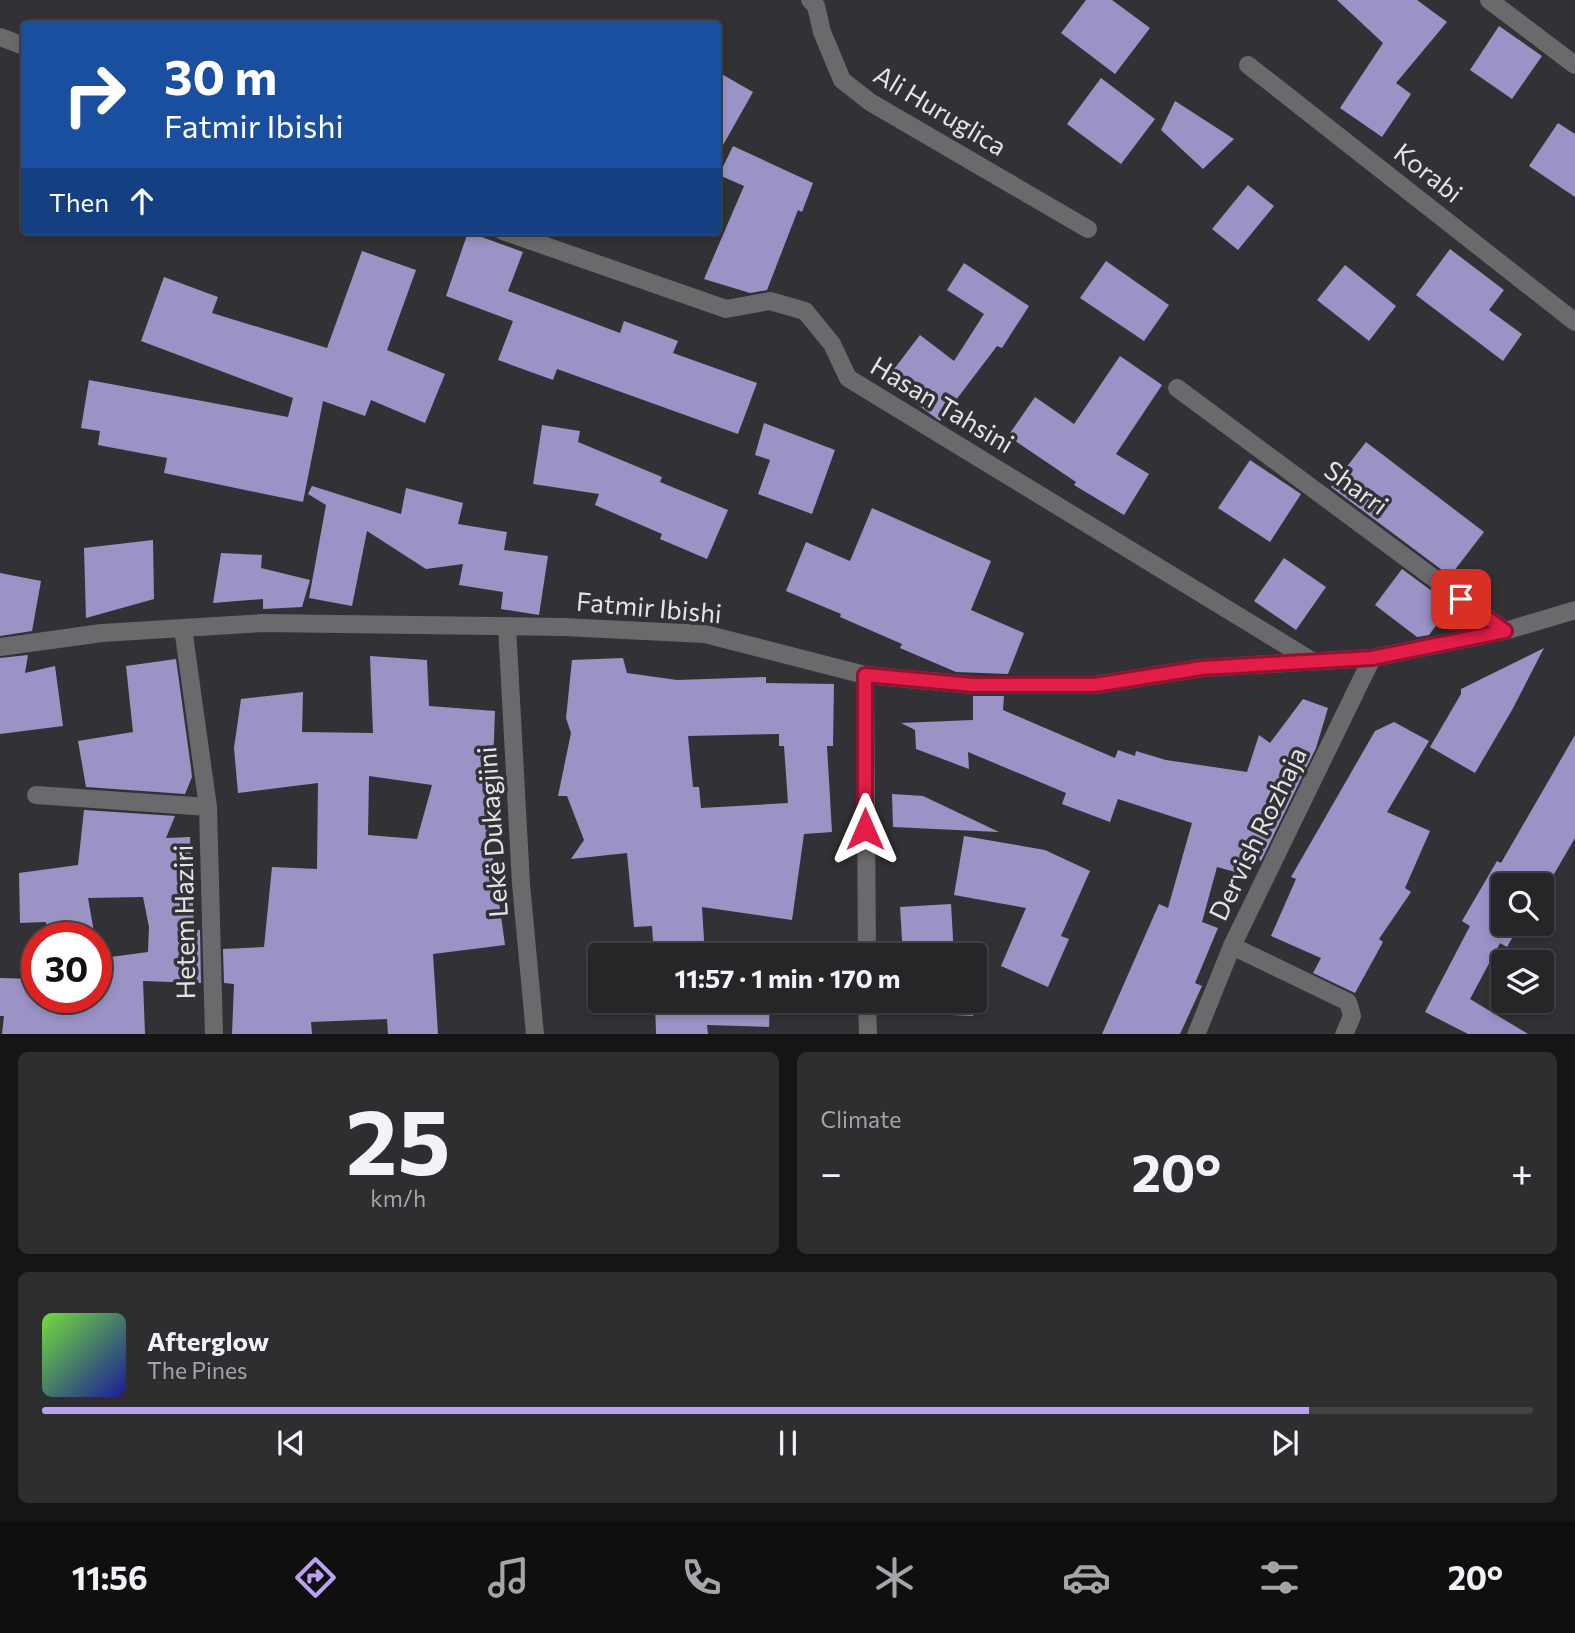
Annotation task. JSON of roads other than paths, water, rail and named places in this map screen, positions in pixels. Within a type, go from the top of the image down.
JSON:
[{"type":"street","name":"Ali Huruglica","points":[[810,0],[816,6],[821,32],[842,80],[870,102],[1088,229]]},
{"type":"street","points":[[1489,0],[1575,65]]},
{"type":"street","points":[[0,37],[21,45]]},
{"type":"street","name":"Korabi","points":[[1248,65],[1575,322]]},
{"type":"street","name":"Hasan Tahsini","points":[[514,235],[726,309],[769,301],[805,311],[832,344],[848,378],[1312,661]]},
{"type":"street","name":"Sharri","points":[[1177,388],[1505,631]]},
{"type":"street","name":"Fatmir Ibishi","points":[[0,647],[102,633],[263,623],[507,626],[705,634],[865,675],[973,685],[1095,685],[1202,668],[1372,658],[1505,631],[1575,610]]},
{"type":"street","name":"Lekë Dukagjini","points":[[507,626],[521,884],[535,1034]]},
{"type":"street","name":"Hetem Haziri","points":[[183,628],[208,807],[214,1034]]},
{"type":"street","name":"Dervish Rozhaja","points":[[1196,1034],[1232,946],[1372,658]]},
{"type":"street","points":[[865,675],[867,943]]},
{"type":"street","name":"Hetem Haziri","points":[[36,795],[208,807]]},
{"type":"street","points":[[1232,946],[1348,1002],[1352,1016],[1344,1034]]},
{"type":"street","points":[[867,1013],[868,1034]]}]
